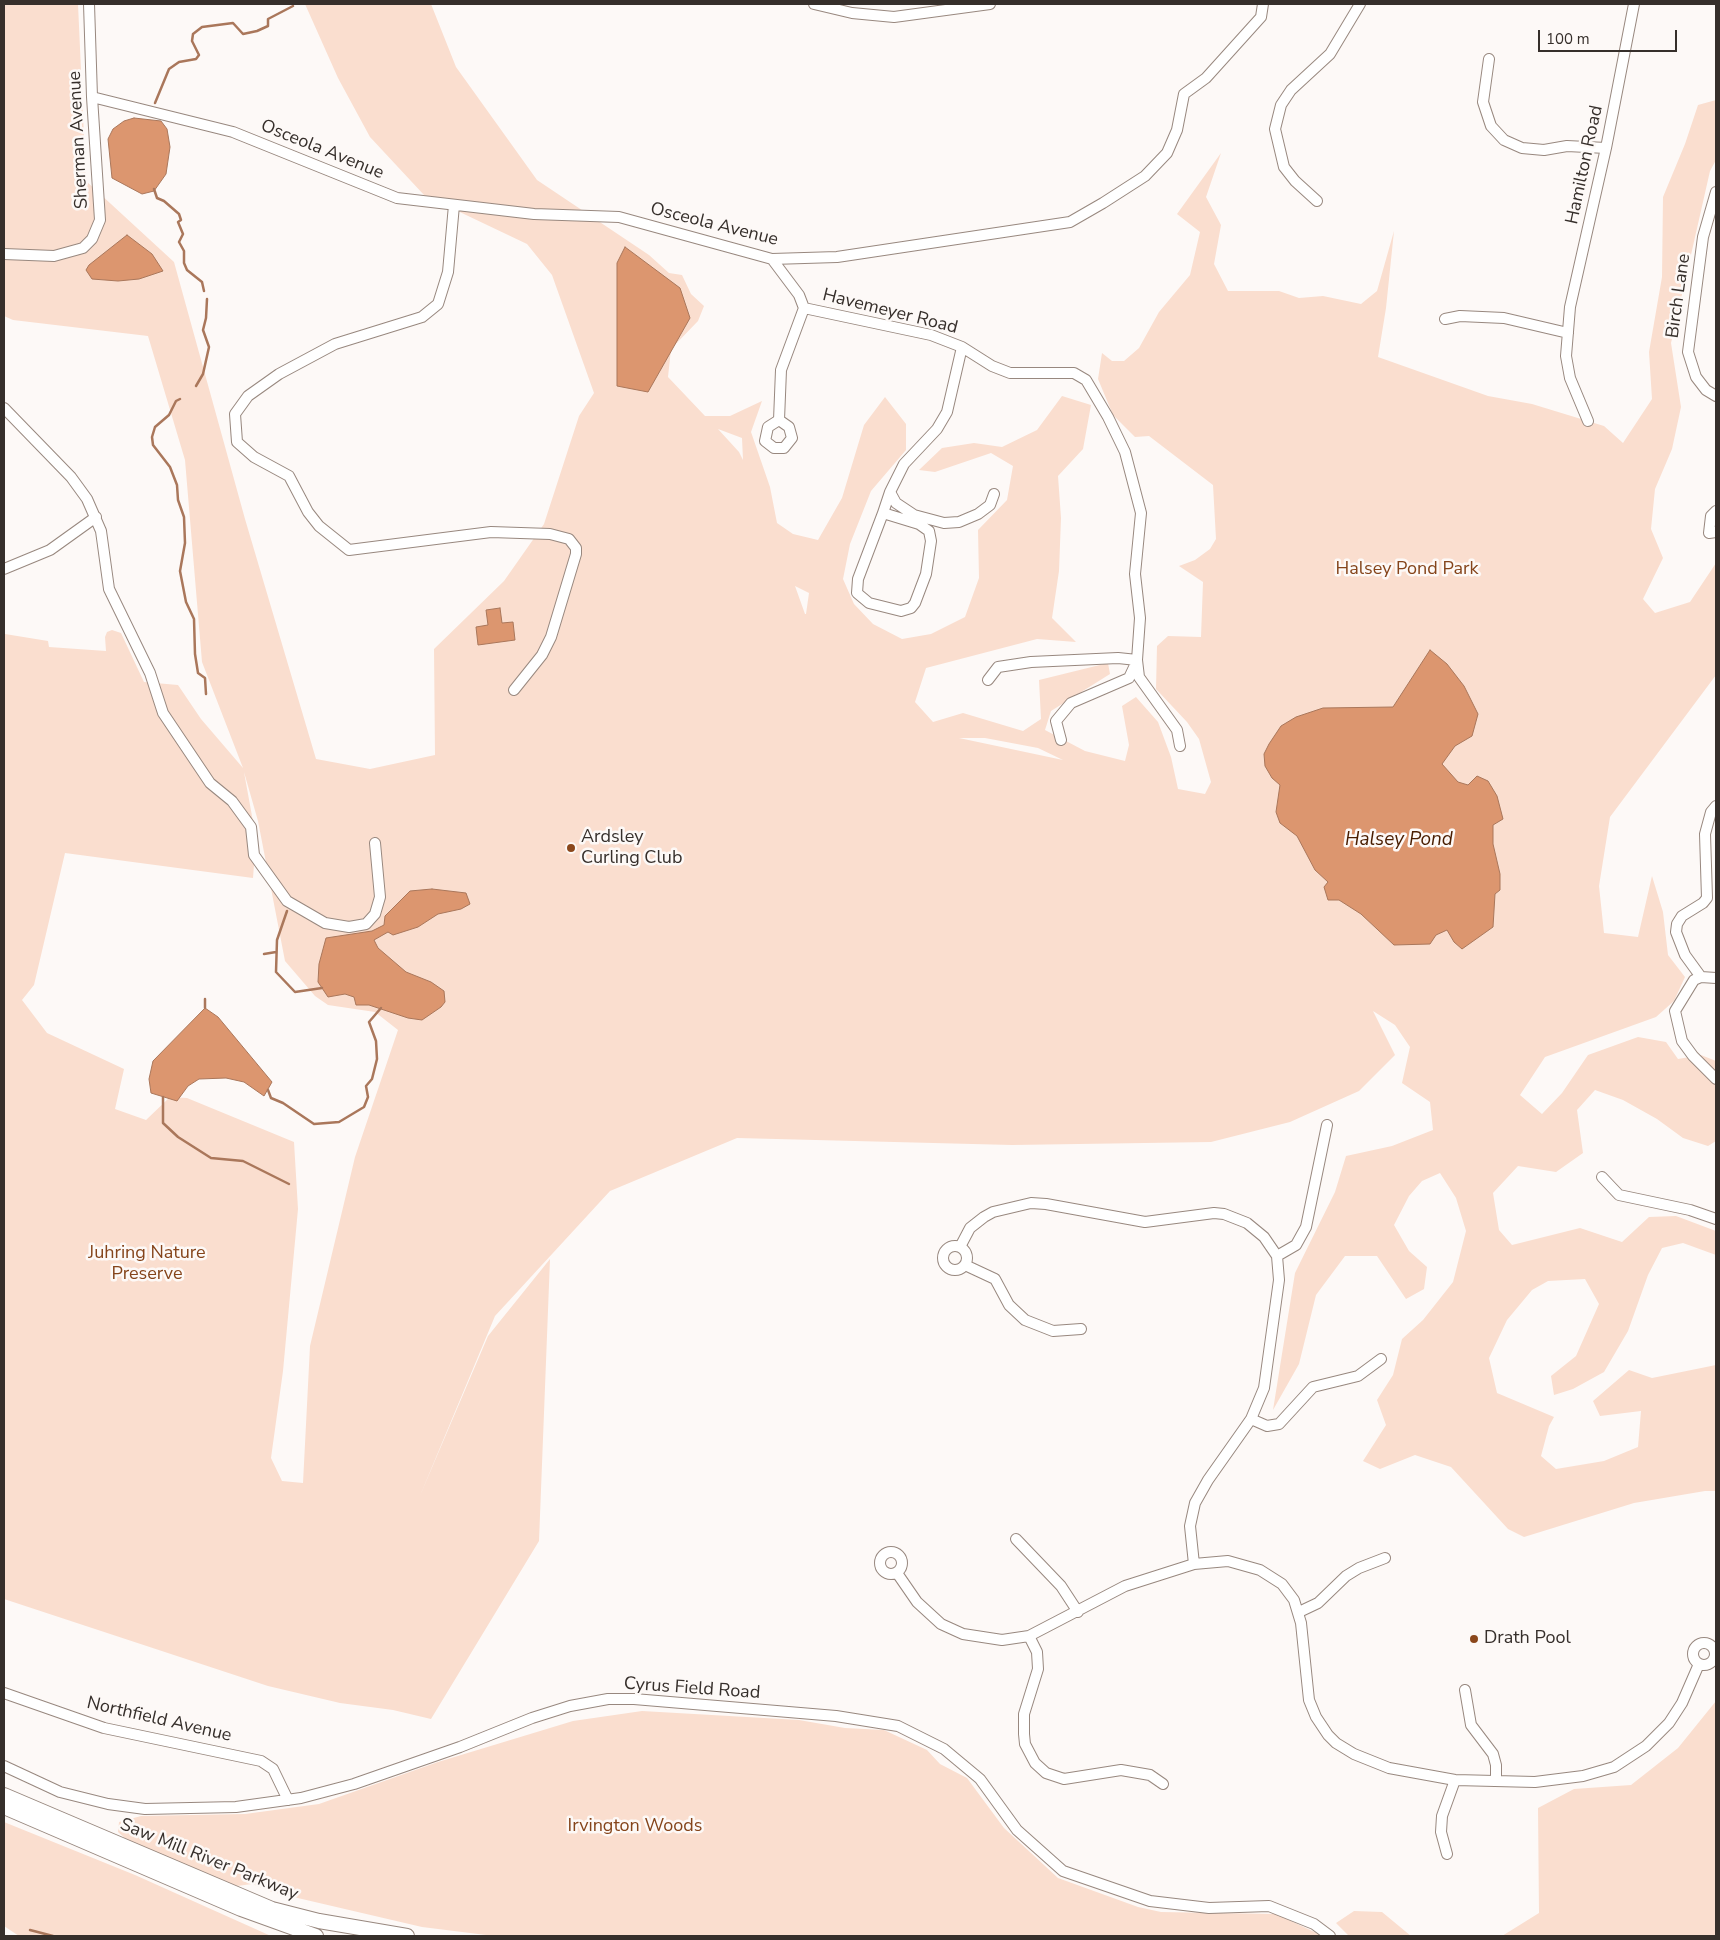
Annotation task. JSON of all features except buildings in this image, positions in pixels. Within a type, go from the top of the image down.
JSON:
[{"type":"highway","name":"Saw Mill River Parkway","points":[[4,1795],[264,1906],[319,1921],[407,1936]]},
{"type":"highway","name":"Saw Mill River Parkway","points":[[4,1807],[241,1909],[316,1936]]},
{"type":"street","name":"Sherman Avenue","points":[[4,254],[54,256],[83,248],[92,239],[100,220],[92,97],[89,4]]},
{"type":"street","points":[[814,4],[852,13],[894,17],[990,4]]},
{"type":"street","name":"Osceola Avenue","points":[[92,97],[233,132],[397,198],[534,214],[619,217],[772,259],[837,257],[1070,222],[1144,176],[1167,154],[1177,130],[1184,94],[1206,78],[1262,17],[1263,4]]},
{"type":"street","points":[[1317,201],[1294,181],[1284,167],[1275,128],[1281,105],[1291,90],[1330,54],[1360,4]]},
{"type":"street","name":"Hamilton Road","points":[[1588,421],[1570,378],[1566,356],[1570,307],[1606,148],[1634,4]]},
{"type":"street","points":[[1489,59],[1483,102],[1491,126],[1504,140],[1522,148],[1544,150],[1567,146],[1606,148]]},
{"type":"street","name":"Birch Lane","points":[[1716,192],[1703,237],[1688,352],[1696,377],[1706,390],[1716,396]]},
{"type":"street","points":[[454,206],[448,272],[438,304],[422,317],[335,344],[279,374],[248,396],[235,414],[237,442],[254,457],[289,476],[308,512],[319,526],[349,550],[491,532],[550,534],[569,539],[576,548],[576,554],[551,637],[542,655],[514,690]]},
{"type":"street","name":"Havemeyer Road","points":[[772,259],[799,296],[804,308],[931,335],[962,347],[992,366],[1010,373],[1074,373],[1086,380],[1108,417],[1125,452],[1141,513],[1135,574],[1140,618],[1137,660]]},
{"type":"street","points":[[779,420],[782,370],[804,308]]},
{"type":"street","points":[[1445,319],[1460,316],[1504,318],[1568,333]]},
{"type":"street","points":[[883,514],[919,524],[929,531],[931,541],[923,584],[915,603],[911,608],[901,611],[869,603],[857,593],[858,579],[890,492],[904,464],[937,429],[947,412],[962,347]]},
{"type":"street","points":[[4,408],[71,477],[87,499],[101,531],[109,589],[150,673],[163,713],[210,783],[232,801],[250,827],[254,854],[287,901],[325,923],[349,927],[366,924],[375,914],[380,897],[375,843]]},
{"type":"street","points":[[890,492],[896,503],[914,515],[944,523],[959,522],[978,514],[990,505],[994,494]]},
{"type":"street","points":[[1716,511],[1711,516],[1709,533],[1716,532]]},
{"type":"street","points":[[4,568],[50,550],[96,517]]},
{"type":"street","points":[[988,680],[998,667],[1030,662],[1118,658],[1137,660]]},
{"type":"street","points":[[1060,740],[1056,721],[1071,703],[1129,678],[1137,660]]},
{"type":"street","points":[[1137,660],[1139,678],[1177,730],[1180,746]]},
{"type":"street","points":[[1701,977],[1685,954],[1676,932],[1676,924],[1682,916],[1703,903],[1706,898],[1705,834],[1711,812],[1716,806]]},
{"type":"street","points":[[1716,978],[1701,977],[1694,980],[1675,1011],[1682,1041],[1693,1056],[1716,1079]]},
{"type":"street","points":[[1276,1256],[1296,1245],[1306,1227],[1327,1125]]},
{"type":"street","points":[[1602,1177],[1619,1195],[1665,1204],[1716,1218]]},
{"type":"street","points":[[960,1247],[970,1228],[984,1217],[1018,1205],[1046,1204],[1145,1222],[1201,1214],[1224,1214],[1242,1220],[1257,1229],[1276,1256],[1279,1280],[1266,1374],[1260,1402],[1251,1419],[1208,1480],[1195,1503],[1190,1526],[1194,1564]]},
{"type":"street","points":[[954,1246],[960,1247],[967,1256],[965,1265],[954,1271],[945,1266],[942,1257],[946,1249],[954,1246]]},
{"type":"street","points":[[965,1265],[995,1279],[1009,1305],[1025,1320],[1053,1331],[1081,1329]]},
{"type":"street","points":[[1251,1419],[1267,1426],[1279,1424],[1313,1387],[1358,1376],[1381,1359]]},
{"type":"street","points":[[1016,1540],[1061,1586],[1078,1612]]},
{"type":"street","points":[[1298,1612],[1318,1603],[1346,1576],[1360,1568],[1386,1558]]},
{"type":"street","points":[[897,1573],[924,1609],[952,1630],[976,1637],[1002,1640],[1029,1636],[1125,1586],[1194,1564],[1228,1561],[1260,1570],[1282,1584],[1294,1600],[1298,1612],[1309,1700],[1316,1717],[1336,1743],[1354,1754],[1389,1768],[1455,1780],[1535,1782],[1602,1772],[1626,1761],[1646,1746],[1668,1723],[1682,1703],[1699,1664]]},
{"type":"street","points":[[1029,1636],[1037,1652],[1038,1669],[1024,1714],[1024,1734],[1025,1744],[1034,1763],[1046,1773],[1064,1779],[1121,1770],[1146,1774],[1163,1784]]},
{"type":"street","points":[[1465,1690],[1471,1725],[1493,1754],[1496,1766],[1496,1782]]},
{"type":"street","name":"Northfield Avenue","points":[[4,1693],[104,1728],[261,1761],[274,1769],[288,1800]]},
{"type":"street","name":"Cyrus Field Road","points":[[4,1766],[34,1782],[67,1794],[108,1804],[145,1810],[236,1807],[288,1800],[354,1784],[460,1747],[532,1718],[570,1706],[608,1699],[634,1699],[836,1716],[898,1726],[944,1749],[980,1780],[1018,1830],[1063,1871],[1150,1901],[1208,1908],[1268,1906],[1314,1924],[1330,1936]]},
{"type":"street","points":[[1447,1854],[1441,1832],[1442,1816],[1455,1780]]},
{"type":"green space","points":[[4,4],[78,4],[86,181],[174,262],[245,519],[316,759],[370,769],[435,755],[434,649],[504,581],[544,524],[579,416],[594,393],[552,275],[527,244],[424,195],[370,137],[338,78],[305,4],[431,4],[456,67],[537,180],[649,255],[669,273],[682,275],[691,294],[704,306],[698,321],[671,349],[668,377],[705,416],[730,416],[762,401],[751,432],[770,487],[777,523],[793,534],[818,540],[842,498],[864,425],[885,397],[906,424],[906,450],[871,491],[850,544],[843,579],[854,604],[873,624],[902,639],[931,634],[965,617],[979,578],[978,530],[1007,500],[1013,466],[991,453],[935,472],[919,470],[942,448],[974,443],[1002,447],[1037,430],[1062,396],[1091,405],[1083,449],[1058,476],[1061,518],[1059,571],[1052,618],[1076,642],[1037,639],[926,668],[915,702],[933,722],[963,713],[1023,731],[1041,719],[1039,680],[1108,663],[1110,674],[1051,711],[1045,730],[1085,751],[1125,761],[1129,745],[1122,706],[1136,697],[1158,722],[1171,757],[1178,789],[1205,794],[1211,782],[1199,739],[1187,722],[1156,689],[1157,646],[1168,636],[1201,637],[1203,582],[1179,566],[1195,560],[1210,549],[1216,539],[1213,485],[1149,436],[1135,437],[1113,415],[1098,379],[1102,353],[1112,361],[1124,361],[1139,348],[1159,312],[1190,275],[1200,232],[1177,214],[1221,153],[1206,197],[1221,225],[1214,264],[1228,291],[1279,291],[1299,298],[1323,296],[1361,304],[1377,291],[1394,231],[1386,308],[1378,357],[1488,396],[1532,404],[1604,426],[1623,443],[1652,399],[1649,352],[1662,277],[1663,197],[1685,144],[1698,105],[1716,100],[1716,160],[1710,171],[1671,343],[1681,407],[1672,449],[1655,489],[1651,529],[1663,558],[1643,599],[1655,613],[1690,602],[1716,563],[1716,675],[1610,817],[1599,886],[1604,933],[1638,937],[1652,876],[1663,912],[1668,955],[1685,977],[1674,1001],[1656,1017],[1545,1057],[1520,1095],[1542,1114],[1562,1093],[1588,1055],[1638,1037],[1666,1042],[1678,1059],[1701,1055],[1716,1061],[1716,1141],[1708,1146],[1683,1138],[1657,1119],[1623,1100],[1595,1090],[1577,1110],[1583,1153],[1556,1172],[1518,1166],[1493,1193],[1499,1230],[1512,1245],[1580,1228],[1622,1242],[1649,1217],[1676,1216],[1716,1231],[1716,1255],[1683,1243],[1662,1248],[1648,1275],[1628,1331],[1604,1372],[1573,1389],[1554,1395],[1551,1376],[1576,1356],[1599,1304],[1585,1279],[1548,1281],[1532,1290],[1507,1320],[1489,1358],[1497,1393],[1554,1417],[1549,1426],[1541,1456],[1556,1469],[1604,1461],[1638,1447],[1641,1411],[1600,1416],[1593,1401],[1629,1370],[1652,1378],[1716,1365],[1716,1491],[1705,1491],[1634,1503],[1524,1537],[1508,1529],[1451,1467],[1415,1455],[1380,1469],[1363,1461],[1386,1425],[1377,1400],[1393,1375],[1402,1339],[1423,1320],[1453,1282],[1466,1231],[1456,1198],[1440,1173],[1422,1181],[1409,1196],[1394,1225],[1409,1251],[1427,1267],[1424,1289],[1406,1299],[1377,1256],[1345,1256],[1316,1295],[1299,1364],[1273,1410],[1295,1273],[1335,1192],[1346,1156],[1392,1146],[1433,1130],[1430,1102],[1402,1083],[1410,1047],[1395,1025],[1373,1011],[1395,1055],[1359,1091],[1290,1122],[1211,1142],[1012,1145],[737,1138],[610,1191],[495,1316],[419,1498],[488,1336],[550,1259],[539,1541],[431,1719],[393,1710],[340,1703],[268,1686],[4,1599],[4,629],[5,634],[48,641],[49,647],[106,651],[105,637],[107,632],[112,630],[121,633],[144,682],[178,685],[201,719],[243,768],[202,662],[185,460],[148,336],[13,320],[4,316]],"holes":[[[718,429],[742,438],[743,460],[739,452]],[[795,586],[809,593],[805,614]],[[959,738],[985,738],[1038,748],[1063,760]],[[244,772],[258,821],[285,961],[315,996],[328,1005],[375,1012],[398,1030],[355,1157],[310,1346],[303,1483],[282,1481],[271,1458],[283,1371],[298,1209],[294,1142],[187,1098],[170,1097],[146,1120],[115,1109],[124,1069],[47,1033],[22,1000],[34,985],[65,853],[253,878],[256,838]]]},
{"type":"green space","points":[[1716,1701],[1716,1936],[1502,1936],[1539,1913],[1538,1808],[1574,1789],[1631,1785],[1678,1748]]},
{"type":"green space","name":"Irvington Woods","points":[[642,1711],[799,1720],[845,1728],[884,1730],[927,1750],[940,1764],[967,1778],[1004,1828],[1058,1878],[1138,1907],[1161,1912],[1276,1914],[1323,1936],[494,1936],[422,1927],[272,1892],[252,1884],[237,1886],[127,1840],[118,1832],[119,1822],[141,1816],[245,1814],[319,1804],[438,1762],[573,1721]]},
{"type":"green space","points":[[4,1822],[135,1875],[271,1936],[19,1936],[4,1926]]},
{"type":"green space","points":[[1354,1911],[1382,1912],[1411,1936],[1349,1936],[1336,1923]]},
{"type":"water","points":[[134,118],[161,121],[167,129],[170,147],[166,174],[154,191],[142,194],[112,178],[108,139],[113,129],[124,121]]},
{"type":"water","points":[[127,235],[152,254],[163,271],[139,279],[118,281],[92,279],[86,270],[89,265]]},
{"type":"water","points":[[625,247],[680,288],[690,318],[648,392],[617,386],[617,263]]},
{"type":"water","points":[[500,608],[502,623],[513,622],[515,640],[478,645],[476,627],[488,625],[486,610]]},
{"type":"water","name":"Halsey Pond","points":[[1430,650],[1447,664],[1464,686],[1478,714],[1472,736],[1455,746],[1442,764],[1458,782],[1468,785],[1477,776],[1488,781],[1497,796],[1503,819],[1493,825],[1493,844],[1500,874],[1500,890],[1495,894],[1493,927],[1462,949],[1454,942],[1447,930],[1436,935],[1430,944],[1394,945],[1361,914],[1339,900],[1328,900],[1324,887],[1328,882],[1315,870],[1297,836],[1280,823],[1276,812],[1280,785],[1272,778],[1265,766],[1264,754],[1269,744],[1281,726],[1296,717],[1323,708],[1393,707]]},
{"type":"water","points":[[432,889],[466,893],[470,904],[461,909],[438,914],[418,927],[393,935],[388,932],[374,940],[378,948],[406,972],[431,982],[444,991],[445,1002],[441,1007],[422,1020],[408,1018],[369,1005],[356,1005],[354,997],[345,994],[328,997],[318,982],[319,964],[326,938],[372,931],[384,925],[385,916],[410,891]]},
{"type":"water","points":[[205,1008],[218,1017],[272,1082],[264,1096],[244,1082],[226,1078],[199,1079],[188,1086],[177,1101],[151,1093],[149,1079],[153,1061]]},
{"type":"waterway","points":[[155,103],[169,69],[179,62],[196,59],[199,55],[192,41],[193,34],[202,27],[233,23],[243,34],[257,31],[268,26],[268,19],[293,6]]},
{"type":"waterway","points":[[154,189],[157,198],[164,201],[179,214],[181,220],[178,222],[183,234],[179,242],[184,251],[184,263],[187,270],[202,282],[204,291]]},
{"type":"waterway","points":[[196,386],[203,374],[209,347],[203,330],[207,299]]},
{"type":"waterway","points":[[180,399],[176,401],[169,415],[155,427],[152,437],[153,445],[170,467],[177,485],[178,500],[184,517],[185,543],[180,571],[186,602],[194,619],[195,654],[198,673],[205,678],[206,694]]},
{"type":"waterway","points":[[287,911],[277,940],[276,972],[295,992],[322,988]]},
{"type":"waterway","points":[[264,954],[276,952]]},
{"type":"waterway","points":[[205,999],[205,1008]]},
{"type":"waterway","points":[[268,1090],[271,1098],[283,1103],[314,1124],[339,1122],[364,1107],[368,1097],[366,1086],[372,1079],[377,1059],[376,1041],[369,1022],[381,1008]]},
{"type":"waterway","points":[[163,1097],[163,1123],[178,1137],[211,1158],[243,1161],[289,1184]]},
{"type":"waterway","points":[[30,1930],[53,1936]]},
{"type":"place","name":"Ardsley Curling Club","points":[[571,848]]},
{"type":"place","name":"Drath Pool","points":[[1474,1639]]},
{"type":"park label","name":"Halsey Pond Park","points":[[1407,570]]},
{"type":"park label","name":"Juhring Nature Preserve","points":[[147,1264]]}]
